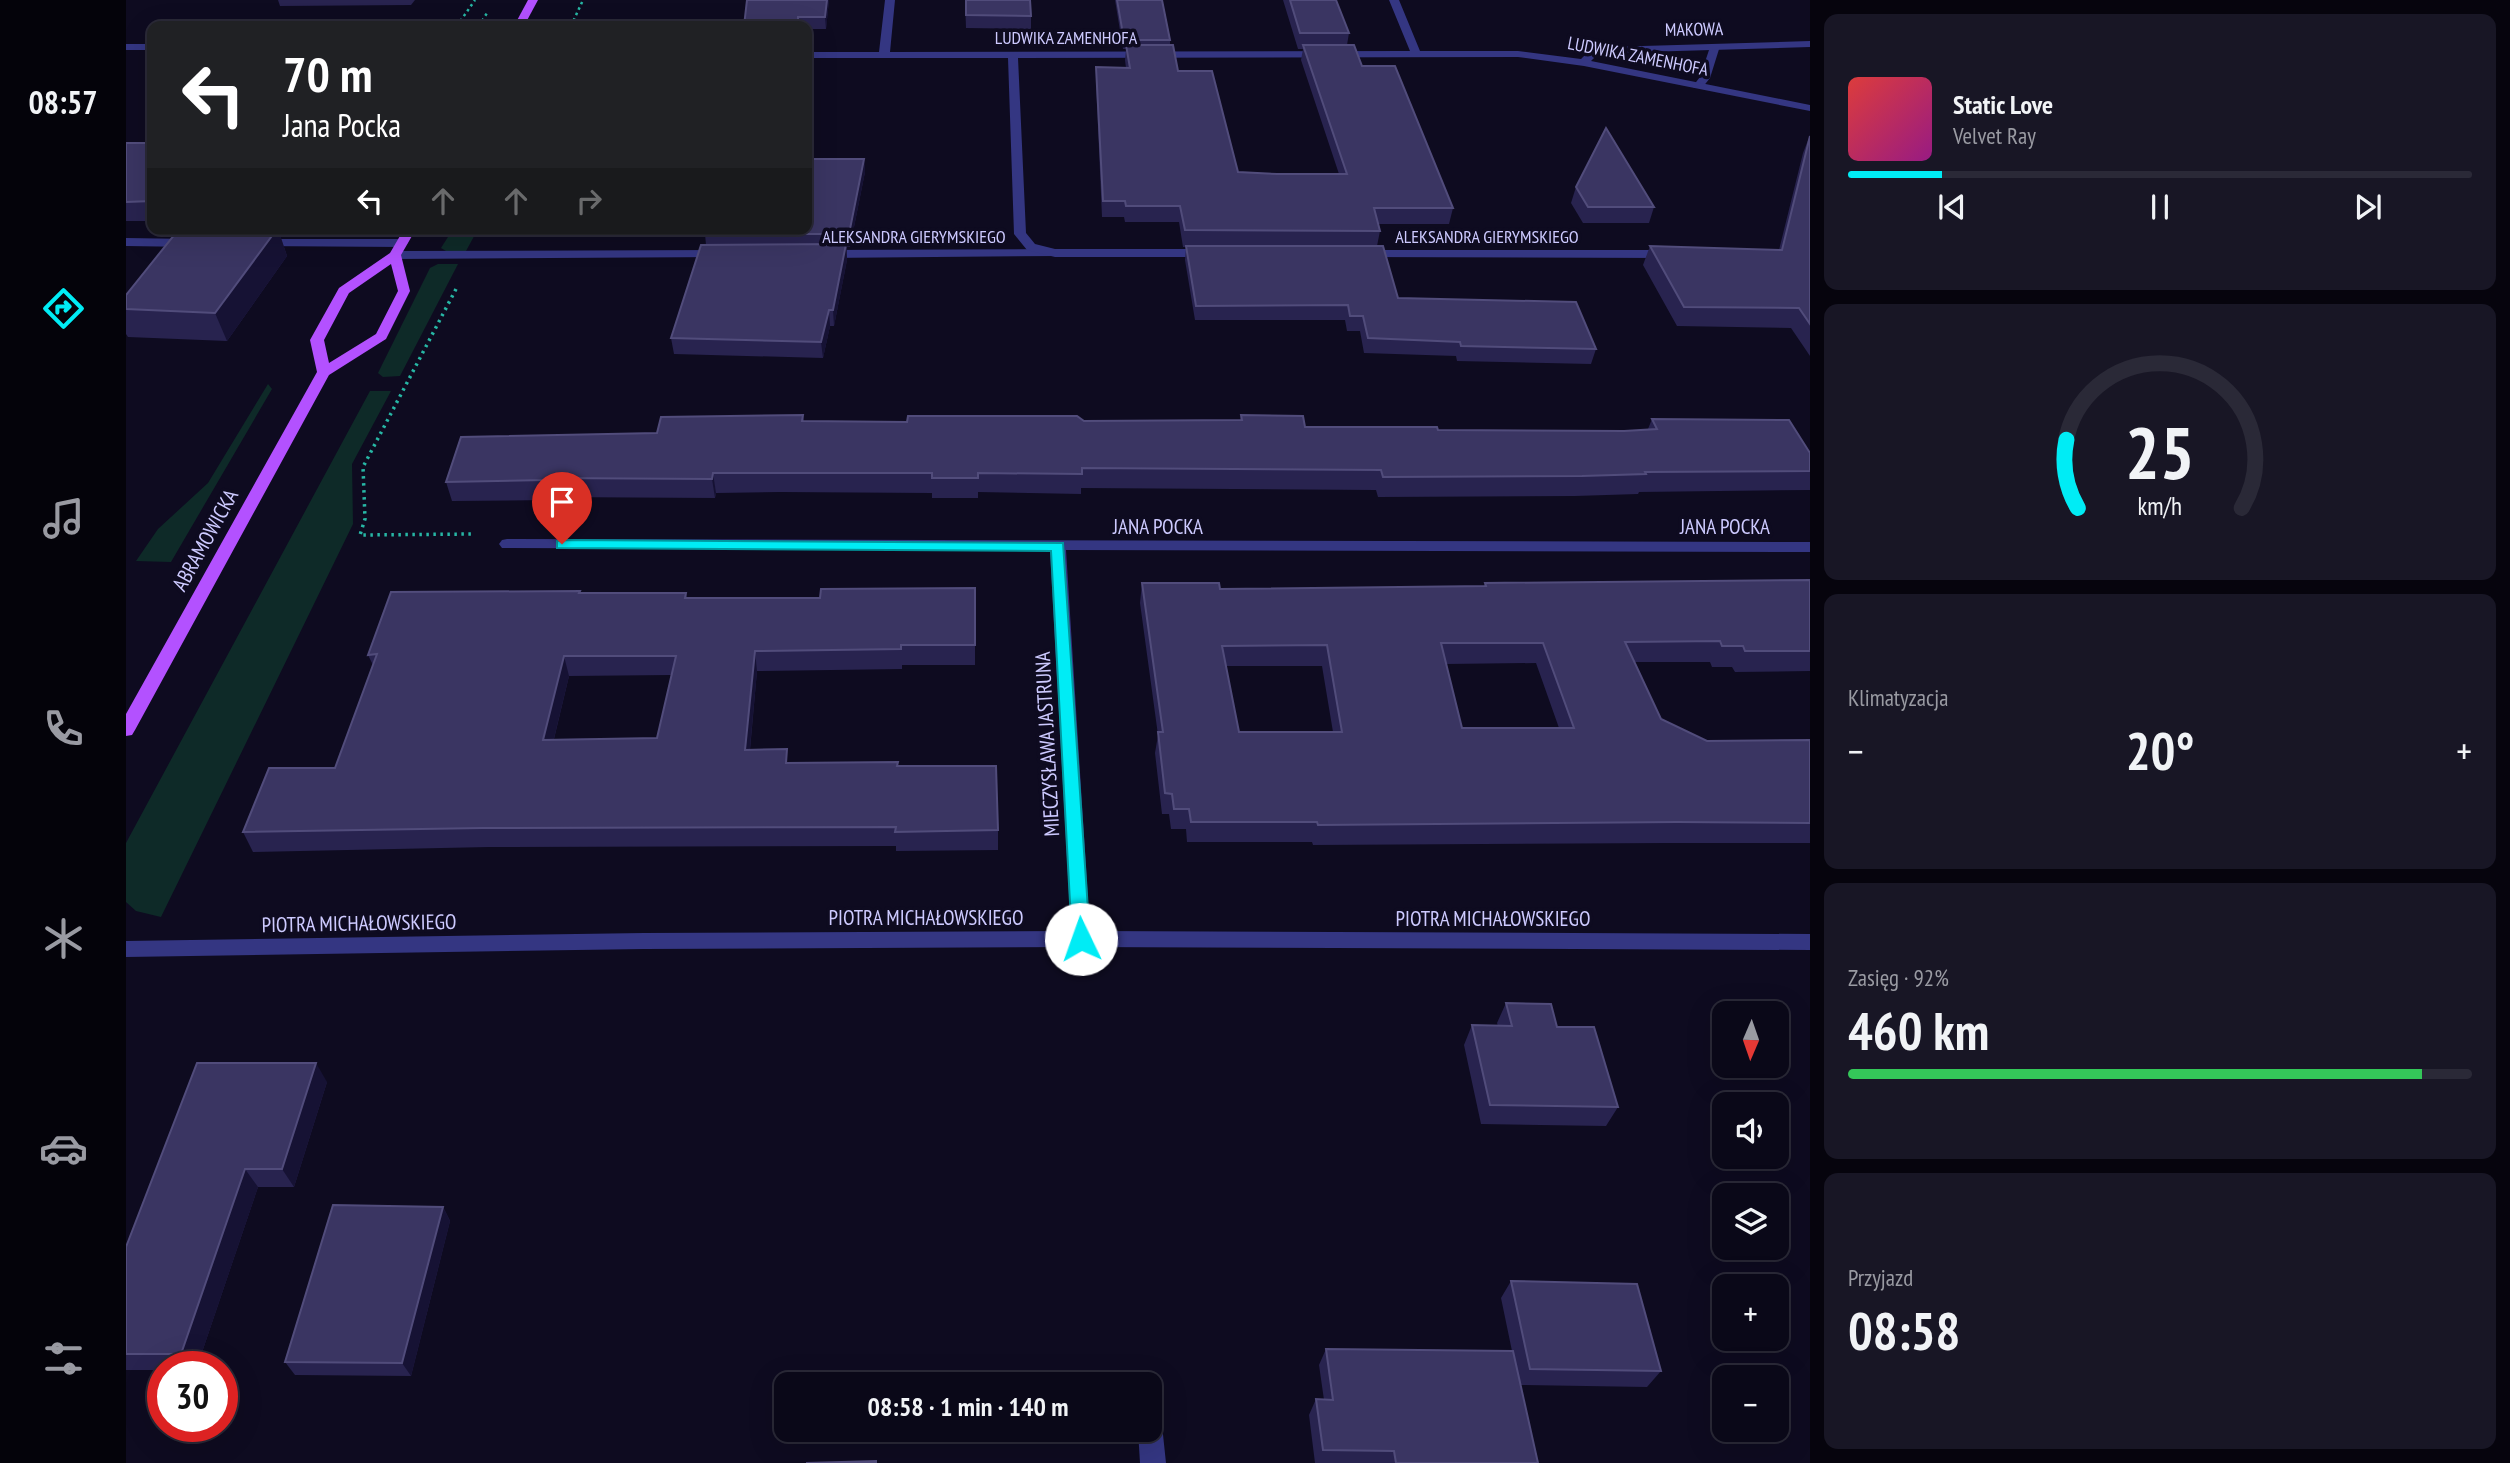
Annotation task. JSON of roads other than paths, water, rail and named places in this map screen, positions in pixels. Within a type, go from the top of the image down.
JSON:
[{"type":"main road","points":[[522,21],[533,0]]},
{"type":"main road","points":[[324,372],[317,340],[344,291],[399,249],[407,235]]},
{"type":"main road","name":"ABRAMOWICKA","points":[[126,730],[324,372],[381,336],[404,291],[399,249]]},
{"type":"street","points":[[884,55],[890,0]]},
{"type":"street","points":[[1394,0],[1416,53]]},
{"type":"street","name":"MAKOWA","points":[[1584,63],[1591,55],[1608,50],[1810,44]]},
{"type":"street","points":[[1699,86],[1709,68],[1715,46]]},
{"type":"street","points":[[126,47],[147,47]]},
{"type":"street","name":"ALEKSANDRA GIERYMSKIEGO","points":[[1013,54],[1020,234],[1031,247],[1055,253]]},
{"type":"street","name":"LUDWIKA ZAMENHOFA","points":[[812,55],[1518,54],[1584,63],[1810,108]]},
{"type":"street","points":[[126,242],[207,243]]},
{"type":"street","points":[[247,243],[475,254],[733,254]]},
{"type":"street","name":"ALEKSANDRA GIERYMSKIEGO","points":[[817,254],[1222,253]]},
{"type":"street","name":"ALEKSANDRA GIERYMSKIEGO","points":[[1347,254],[1667,254]]},
{"type":"street","name":"JANA POCKA","points":[[507,544],[1810,547]]},
{"type":"street","name":"MIECZYSŁAWA JASTRUNA","points":[[1058,547],[1081,939]]},
{"type":"street","name":"PIOTRA MICHAŁOWSKIEGO","points":[[126,949],[657,941],[1081,939],[1810,942]]},
{"type":"street","points":[[1151,1442],[1153,1463]]}]
